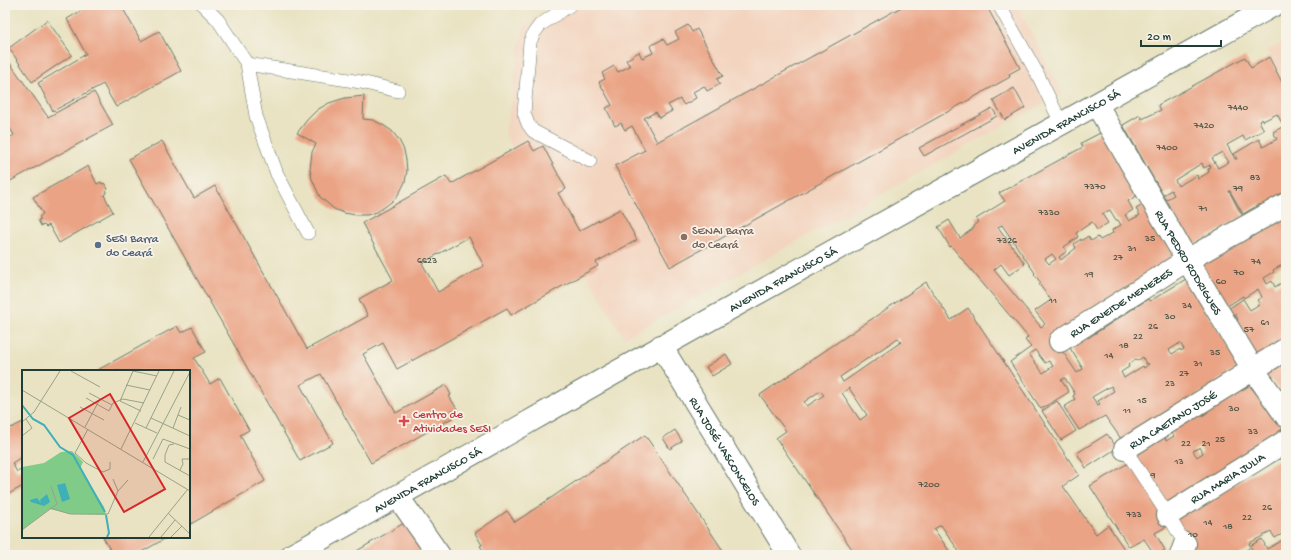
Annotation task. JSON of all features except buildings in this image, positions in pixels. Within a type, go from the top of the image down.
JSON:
[{"type":"street","name":"AVENIDA FRANCISCO SÁ","points":[[292,555],[398,497],[662,346],[1062,125],[1274,5]]},
{"type":"street","name":"RUA PEDRO RODRIGUES","points":[[1097,105],[1186,260],[1253,369],[1286,416]]},
{"type":"street","name":"RUA ENEIDE MENEZES","points":[[1060,341],[1186,260],[1286,204]]},
{"type":"street","name":"RUA JOSÉ VASCONCELOS","points":[[662,346],[789,555]]},
{"type":"street","name":"RUA CAETANO JOSÉ","points":[[1125,449],[1286,349]]},
{"type":"street","name":"RUA MARIA JULIA","points":[[1168,515],[1286,441]]},
{"type":"street","points":[[398,497],[438,555]]},
{"type":"lane","points":[[203,5],[218,20],[247,64],[256,116],[277,174],[308,233]]},
{"type":"lane","points":[[570,5],[540,25],[534,32],[530,42],[524,113],[528,124],[533,131],[590,162]]},
{"type":"lane","points":[[999,5],[1038,75],[1062,125]]},
{"type":"lane","points":[[247,64],[361,82],[398,91]]},
{"type":"lane","name":"RUA CAETANO JOSÉ","points":[[1125,449],[1168,515],[1183,550]]},
{"type":"shaded area","name":"SENAI Barra do Ceará","points":[[557,5],[1017,5],[1062,93],[624,338],[505,135],[523,27]]},
{"type":"shaded area","points":[[1286,41],[1286,87],[1266,51]]},
{"type":"place","name":"SENAI Barra do Ceará","points":[[684,237]]},
{"type":"place","name":"SESI Barra do Ceará","points":[[98,245]]},
{"type":"place","name":"Centro de Atividades SESI","points":[[404,421]]}]
